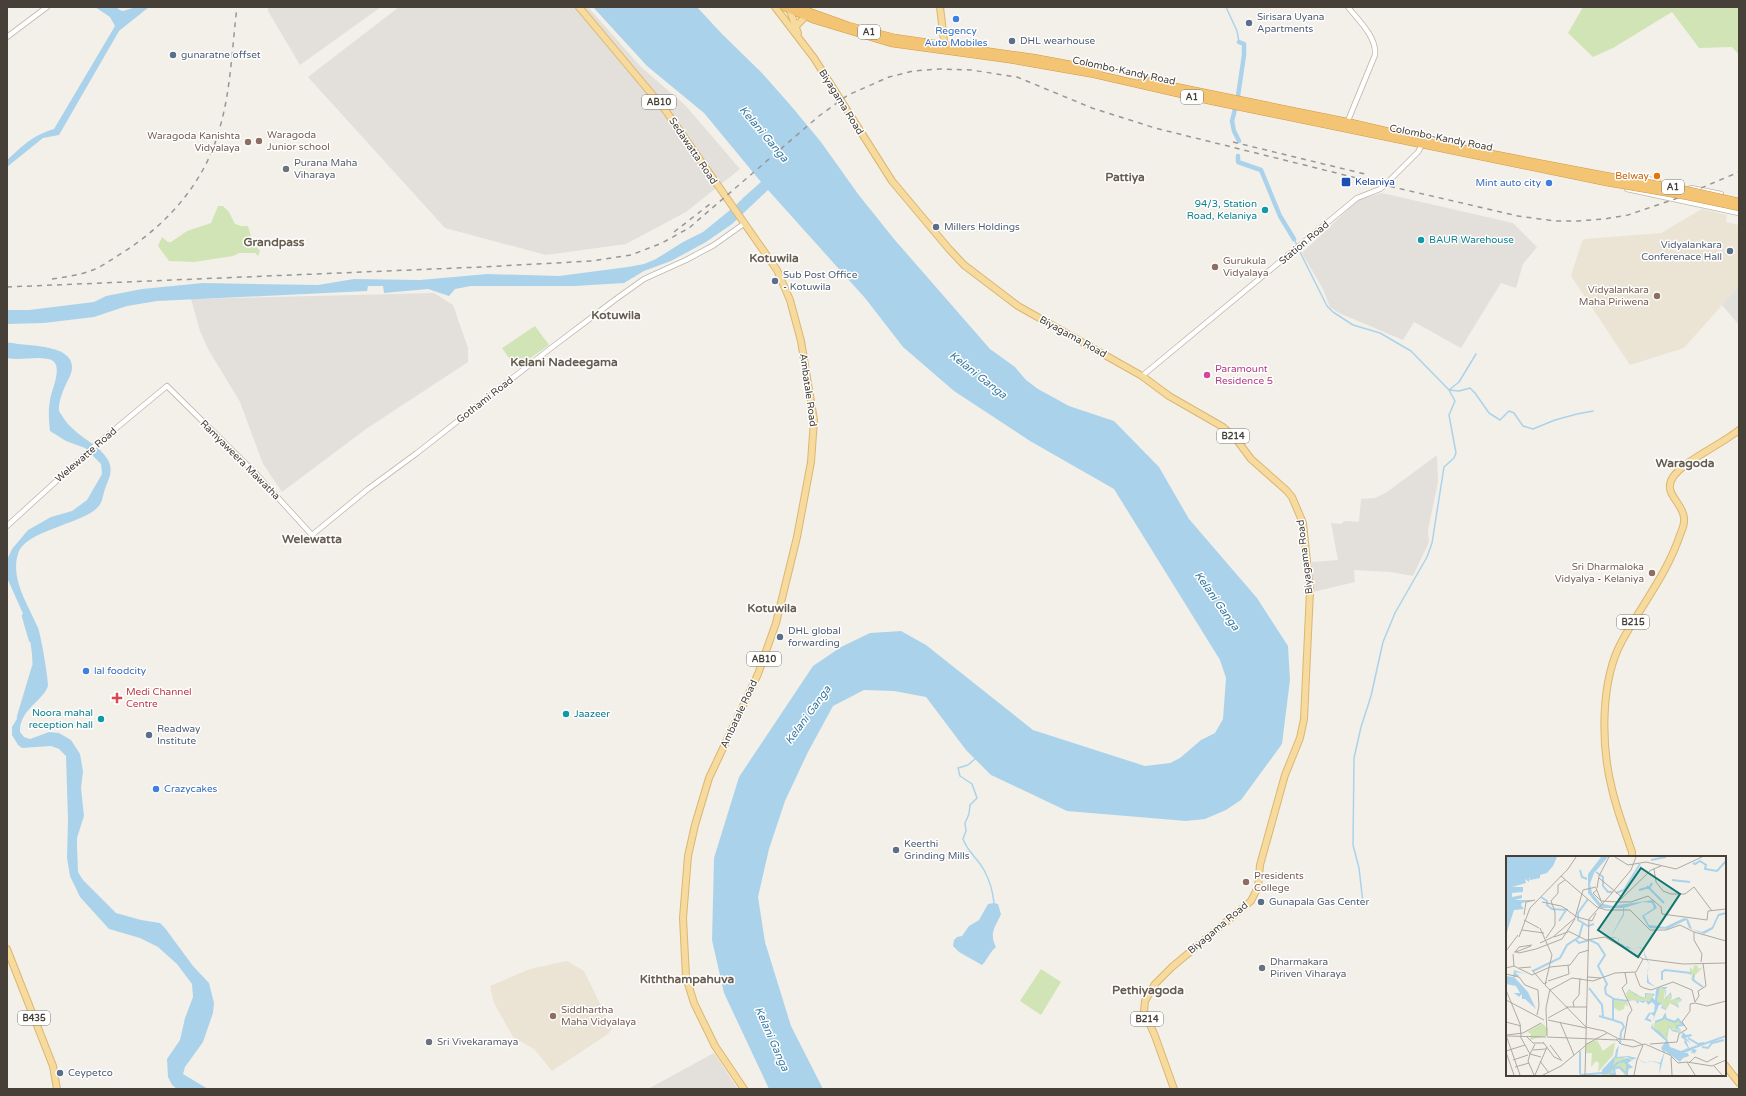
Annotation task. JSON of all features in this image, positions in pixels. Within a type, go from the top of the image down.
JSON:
[{"type":"highway","name":"Colombo-Kandy Road","points":[[790,8],[864,30],[910,41],[1094,74],[1212,101],[1346,125],[1580,174]]},
{"type":"highway","name":"Colombo-Kandy Road","points":[[790,8],[806,17],[890,43],[945,48]]},
{"type":"highway","name":"A1","points":[[1580,174],[1739,207]]},
{"type":"highway","name":"A1","points":[[1606,179],[1678,188],[1739,202]]},
{"type":"main road","name":"Sedawatta Road","points":[[579,7],[666,111],[730,204]]},
{"type":"main road","name":"Biyagama Road","points":[[775,7],[805,46]]},
{"type":"main road","points":[[940,7],[945,48]]},
{"type":"main road","name":"Biyagama Road","points":[[790,8],[795,27],[805,46],[892,181],[964,265],[1018,306],[1142,376],[1169,396],[1223,427],[1236,439],[1251,459],[1292,497],[1303,523],[1310,592],[1304,719],[1300,738],[1285,775],[1260,865],[1260,877],[1255,894],[1244,908],[1172,967],[1148,994],[1143,1006],[1174,1089]]},
{"type":"main road","points":[[787,23],[790,8]]},
{"type":"main road","points":[[795,27],[806,17]]},
{"type":"main road","name":"Ambatale Road","points":[[730,204],[772,262],[786,288],[800,331],[814,420],[814,441],[808,488],[780,610],[758,674],[709,778],[695,825],[688,856],[683,918],[686,977],[694,1003],[707,1030],[725,1062],[744,1089]]},
{"type":"main road","name":"B215","points":[[1632,856],[1613,793],[1606,759],[1606,699],[1611,669],[1622,641],[1674,553],[1681,533],[1684,518],[1682,509],[1670,490],[1671,481],[1678,471],[1739,430]]},
{"type":"main road","name":"B435","points":[[7,949],[53,1066],[57,1089]]},
{"type":"main road","points":[[1726,1066],[1739,1083]]},
{"type":"street","points":[[7,37],[47,7]]},
{"type":"street","points":[[1346,125],[1371,66],[1375,48],[1372,39],[1348,7]]},
{"type":"street","name":"Station Road","points":[[1142,376],[1357,198],[1386,185],[1418,152],[1423,142]]},
{"type":"street","points":[[1580,174],[1598,171],[1648,179],[1739,199]]},
{"type":"street","points":[[1580,174],[1597,184],[1646,192],[1739,213]]},
{"type":"street","points":[[1646,192],[1648,179]]},
{"type":"street","points":[[1709,206],[1712,192]]},
{"type":"street","name":"Gothami Road","points":[[312,535],[368,489],[417,453],[616,299],[644,279],[686,260],[714,244],[744,222]]},
{"type":"street","name":"Ramyaweera Mawatha","points":[[167,386],[258,476],[312,535]]},
{"type":"street","name":"Welewatte Road","points":[[7,526],[97,444],[167,386]]},
{"type":"shaded area","points":[[268,7],[381,7],[300,65],[268,11]]},
{"type":"shaded area","points":[[399,7],[588,7],[641,67],[686,106],[740,169],[686,212],[626,244],[546,255],[445,228],[308,77]]},
{"type":"shaded area","points":[[1382,193],[1513,223],[1537,247],[1523,264],[1516,288],[1501,283],[1461,348],[1414,322],[1403,340],[1339,313],[1330,307],[1323,289],[1302,253],[1358,200]]},
{"type":"shaded area","name":"Vidyalankara Maha Piriwena","points":[[1702,209],[1727,215],[1726,222],[1739,225],[1739,286],[1684,348],[1630,365],[1571,276],[1582,241],[1585,239],[1661,233]]},
{"type":"shaded area","points":[[1739,286],[1739,325],[1722,305]]},
{"type":"shaded area","points":[[434,293],[453,305],[468,348],[468,362],[366,429],[282,492],[263,464],[240,402],[208,349],[200,331],[191,299]]},
{"type":"shaded area","points":[[1437,455],[1438,482],[1428,530],[1429,542],[1413,576],[1391,572],[1354,570],[1355,582],[1313,592],[1312,562],[1338,560],[1331,523],[1341,524],[1345,521],[1359,522],[1361,499],[1375,498],[1387,492]]},
{"type":"shaded area","name":"Siddhartha Maha Vidyalaya","points":[[567,961],[584,971],[612,1028],[608,1034],[552,1071],[534,1049],[513,1037],[494,1003],[490,986],[530,969]]},
{"type":"shaded area","points":[[714,1053],[738,1089],[648,1089]]},
{"type":"green space","points":[[1583,7],[1739,7],[1739,55],[1732,47],[1699,48],[1672,12],[1613,48],[1593,57],[1568,33]]},
{"type":"green space","points":[[218,206],[223,206],[229,212],[235,224],[248,226],[253,243],[260,251],[258,256],[255,253],[239,253],[233,256],[194,262],[169,261],[158,246],[162,237],[168,242],[171,242],[187,231],[211,223]]},
{"type":"green space","points":[[535,326],[549,345],[516,368],[502,348]]},
{"type":"green space","points":[[1041,969],[1061,982],[1041,1015],[1020,1001]]},
{"type":"water","points":[[95,7],[116,7],[123,11],[136,7],[149,7],[119,31],[59,135],[43,138],[7,167],[7,160],[23,145],[39,135],[54,129],[115,26],[110,17]]},
{"type":"water","name":"Kelani Ganga","points":[[593,7],[697,7],[762,73],[792,107],[821,142],[858,194],[894,239],[990,349],[1015,367],[1026,380],[1038,389],[1069,406],[1114,421],[1159,467],[1189,519],[1257,598],[1288,646],[1290,680],[1282,744],[1241,800],[1226,810],[1205,819],[1186,821],[1067,811],[991,775],[966,750],[926,697],[894,691],[864,690],[833,706],[808,752],[785,801],[769,849],[758,897],[765,942],[791,1026],[823,1089],[769,1089],[724,993],[712,940],[714,858],[739,777],[813,666],[841,647],[870,633],[901,631],[926,645],[1033,730],[1145,766],[1170,763],[1180,758],[1201,740],[1215,733],[1223,719],[1226,678],[1220,660],[1114,489],[1030,441],[954,391],[903,347],[865,298],[768,190],[732,224],[706,242],[671,261],[644,271],[624,283],[575,286],[471,286],[455,289],[449,296],[428,289],[384,293],[383,286],[368,286],[367,291],[157,301],[127,306],[94,317],[44,323],[7,324],[7,310],[29,310],[94,302],[106,296],[142,289],[203,283],[318,285],[354,279],[420,280],[487,274],[559,276],[628,267],[644,264],[656,259],[683,242],[703,232],[735,206],[761,182],[704,113],[647,66]]},
{"type":"water","points":[[7,342],[50,348],[61,352],[68,357],[72,365],[70,376],[61,398],[59,411],[70,426],[100,450],[110,463],[111,470],[102,501],[97,508],[79,519],[31,539],[22,546],[18,554],[16,573],[18,583],[38,628],[48,685],[43,695],[24,717],[20,732],[24,737],[30,739],[49,732],[59,733],[71,740],[80,754],[83,771],[81,788],[84,816],[77,838],[77,845],[78,872],[83,880],[116,913],[141,920],[160,923],[193,966],[209,983],[214,1003],[213,1013],[203,1042],[185,1067],[183,1074],[208,1089],[177,1089],[172,1085],[168,1077],[167,1059],[180,1040],[185,1018],[193,997],[192,984],[177,964],[158,947],[140,938],[109,929],[80,897],[70,876],[67,858],[68,820],[66,756],[59,749],[51,746],[22,748],[18,745],[12,735],[12,727],[22,710],[33,675],[28,625],[8,580],[7,560],[12,549],[28,530],[51,517],[72,511],[87,500],[102,474],[101,464],[85,448],[66,441],[50,431],[49,404],[56,377],[56,365],[53,361],[43,358],[7,358]]},
{"type":"water","points":[[988,904],[998,904],[1001,914],[993,934],[996,947],[982,965],[959,952],[953,946],[954,940],[957,937],[962,936],[969,926],[979,920]]},
{"type":"waterway","points":[[1226,7],[1237,31],[1239,42]]},
{"type":"waterway","points":[[1238,96],[1244,55],[1244,44],[1239,42]]},
{"type":"waterway","points":[[1235,109],[1232,121],[1234,131],[1239,141]]},
{"type":"waterway","points":[[1238,156],[1238,162],[1261,170],[1280,216],[1294,239]]},
{"type":"waterway","points":[[1294,239],[1297,245]]},
{"type":"waterway","points":[[1300,252],[1327,306],[1333,312],[1353,325],[1380,333],[1411,351],[1449,390],[1455,401],[1449,415],[1456,453],[1454,458],[1444,467],[1432,543],[1427,557],[1395,613],[1383,642],[1371,696],[1361,727],[1354,758],[1353,845],[1359,868],[1363,903]]},
{"type":"waterway","points":[[1449,390],[1459,382],[1476,354]]},
{"type":"waterway","points":[[1449,390],[1459,391],[1470,388],[1489,413],[1500,420],[1509,411],[1514,413],[1523,426],[1533,429],[1555,420],[1593,411]]},
{"type":"waterway","points":[[24,616],[31,640]]},
{"type":"waterway","points":[[19,717],[34,667]]},
{"type":"waterway","points":[[976,758],[968,765],[958,768],[960,776],[972,784],[977,798],[970,805],[969,814],[965,823],[966,831],[963,839],[986,874],[994,903]]},
{"type":"railway","points":[[52,279],[78,275],[93,270],[122,253],[155,229],[170,215],[195,183],[214,147],[224,113],[229,83],[237,7]]},
{"type":"railway","points":[[7,287],[481,267],[592,261],[631,255],[662,243],[689,228],[819,116],[848,95],[889,77],[913,71],[940,69],[971,70],[1017,77],[1092,108],[1155,128],[1397,188],[1518,216],[1555,221],[1604,219],[1628,215],[1675,199],[1739,172]]},
{"type":"railway","points":[[1233,142],[1369,175]]},
{"type":"railway","points":[[674,232],[710,204]]},
{"type":"place","name":"Regency Auto Mobiles","points":[[956,19]]},
{"type":"place","name":"Sirisara Uyana Apartments","points":[[1249,23]]},
{"type":"place","name":"DHL wearhouse","points":[[1012,41]]},
{"type":"place","name":"gunaratne offset","points":[[173,55]]},
{"type":"place","name":"Waragoda Junior school","points":[[259,141]]},
{"type":"place","name":"Waragoda Kanishta Vidyalaya","points":[[248,142]]},
{"type":"place","name":"Purana Maha Viharaya","points":[[286,169]]},
{"type":"place","name":"Belway","points":[[1657,176]]},
{"type":"place","name":"Kelaniya","points":[[1346,182]]},
{"type":"place","name":"Mint auto city","points":[[1549,183]]},
{"type":"place","name":"94/3, Station Road, Kelaniya","points":[[1265,210]]},
{"type":"place","name":"Millers Holdings","points":[[936,227]]},
{"type":"place","name":"BAUR Warehouse","points":[[1421,240]]},
{"type":"place","name":"Vidyalankara Conferenace Hall","points":[[1730,251]]},
{"type":"place","name":"Gurukula Vidyalaya","points":[[1215,267]]},
{"type":"place","name":"Sub Post Office - Kotuwila","points":[[775,281]]},
{"type":"place","name":"Vidyalankara Maha Piriwena","points":[[1657,296]]},
{"type":"place","name":"Paramount Residence 5","points":[[1207,375]]},
{"type":"place","name":"Sri Dharmaloka Vidyalya - Kelaniya","points":[[1652,573]]},
{"type":"place","name":"DHL global forwarding","points":[[780,637]]},
{"type":"place","name":"lal foodcity","points":[[86,671]]},
{"type":"place","name":"Medi Channel Centre","points":[[117,698]]},
{"type":"place","name":"Jaazeer","points":[[566,714]]},
{"type":"place","name":"Noora mahal reception hall","points":[[101,719]]},
{"type":"place","name":"Readway Institute","points":[[149,735]]},
{"type":"place","name":"Crazycakes","points":[[156,789]]},
{"type":"place","name":"Keerthi Grinding Mills","points":[[896,850]]},
{"type":"place","name":"Presidents College","points":[[1246,882]]},
{"type":"place","name":"Gunapala Gas Center","points":[[1261,902]]},
{"type":"place","name":"Dharmakara Piriven Viharaya","points":[[1262,968]]},
{"type":"place","name":"Siddhartha Maha Vidyalaya","points":[[553,1016]]},
{"type":"place","name":"Sri Vivekaramaya","points":[[429,1042]]},
{"type":"place","name":"Ceypetco","points":[[60,1073]]},
{"type":"district","name":"Pattiya","points":[[1125,177]]},
{"type":"district","name":"Grandpass","points":[[274,242]]},
{"type":"district","name":"Kotuwila","points":[[774,258]]},
{"type":"district","name":"Kotuwila","points":[[616,315]]},
{"type":"district","name":"Kelani Nadeegama","points":[[564,362]]},
{"type":"district","name":"Waragoda","points":[[1685,463]]},
{"type":"district","name":"Welewatta","points":[[312,539]]},
{"type":"district","name":"Kotuwila","points":[[772,608]]},
{"type":"district","name":"Kiththampahuva","points":[[687,979]]},
{"type":"district","name":"Pethiyagoda","points":[[1148,990]]}]
